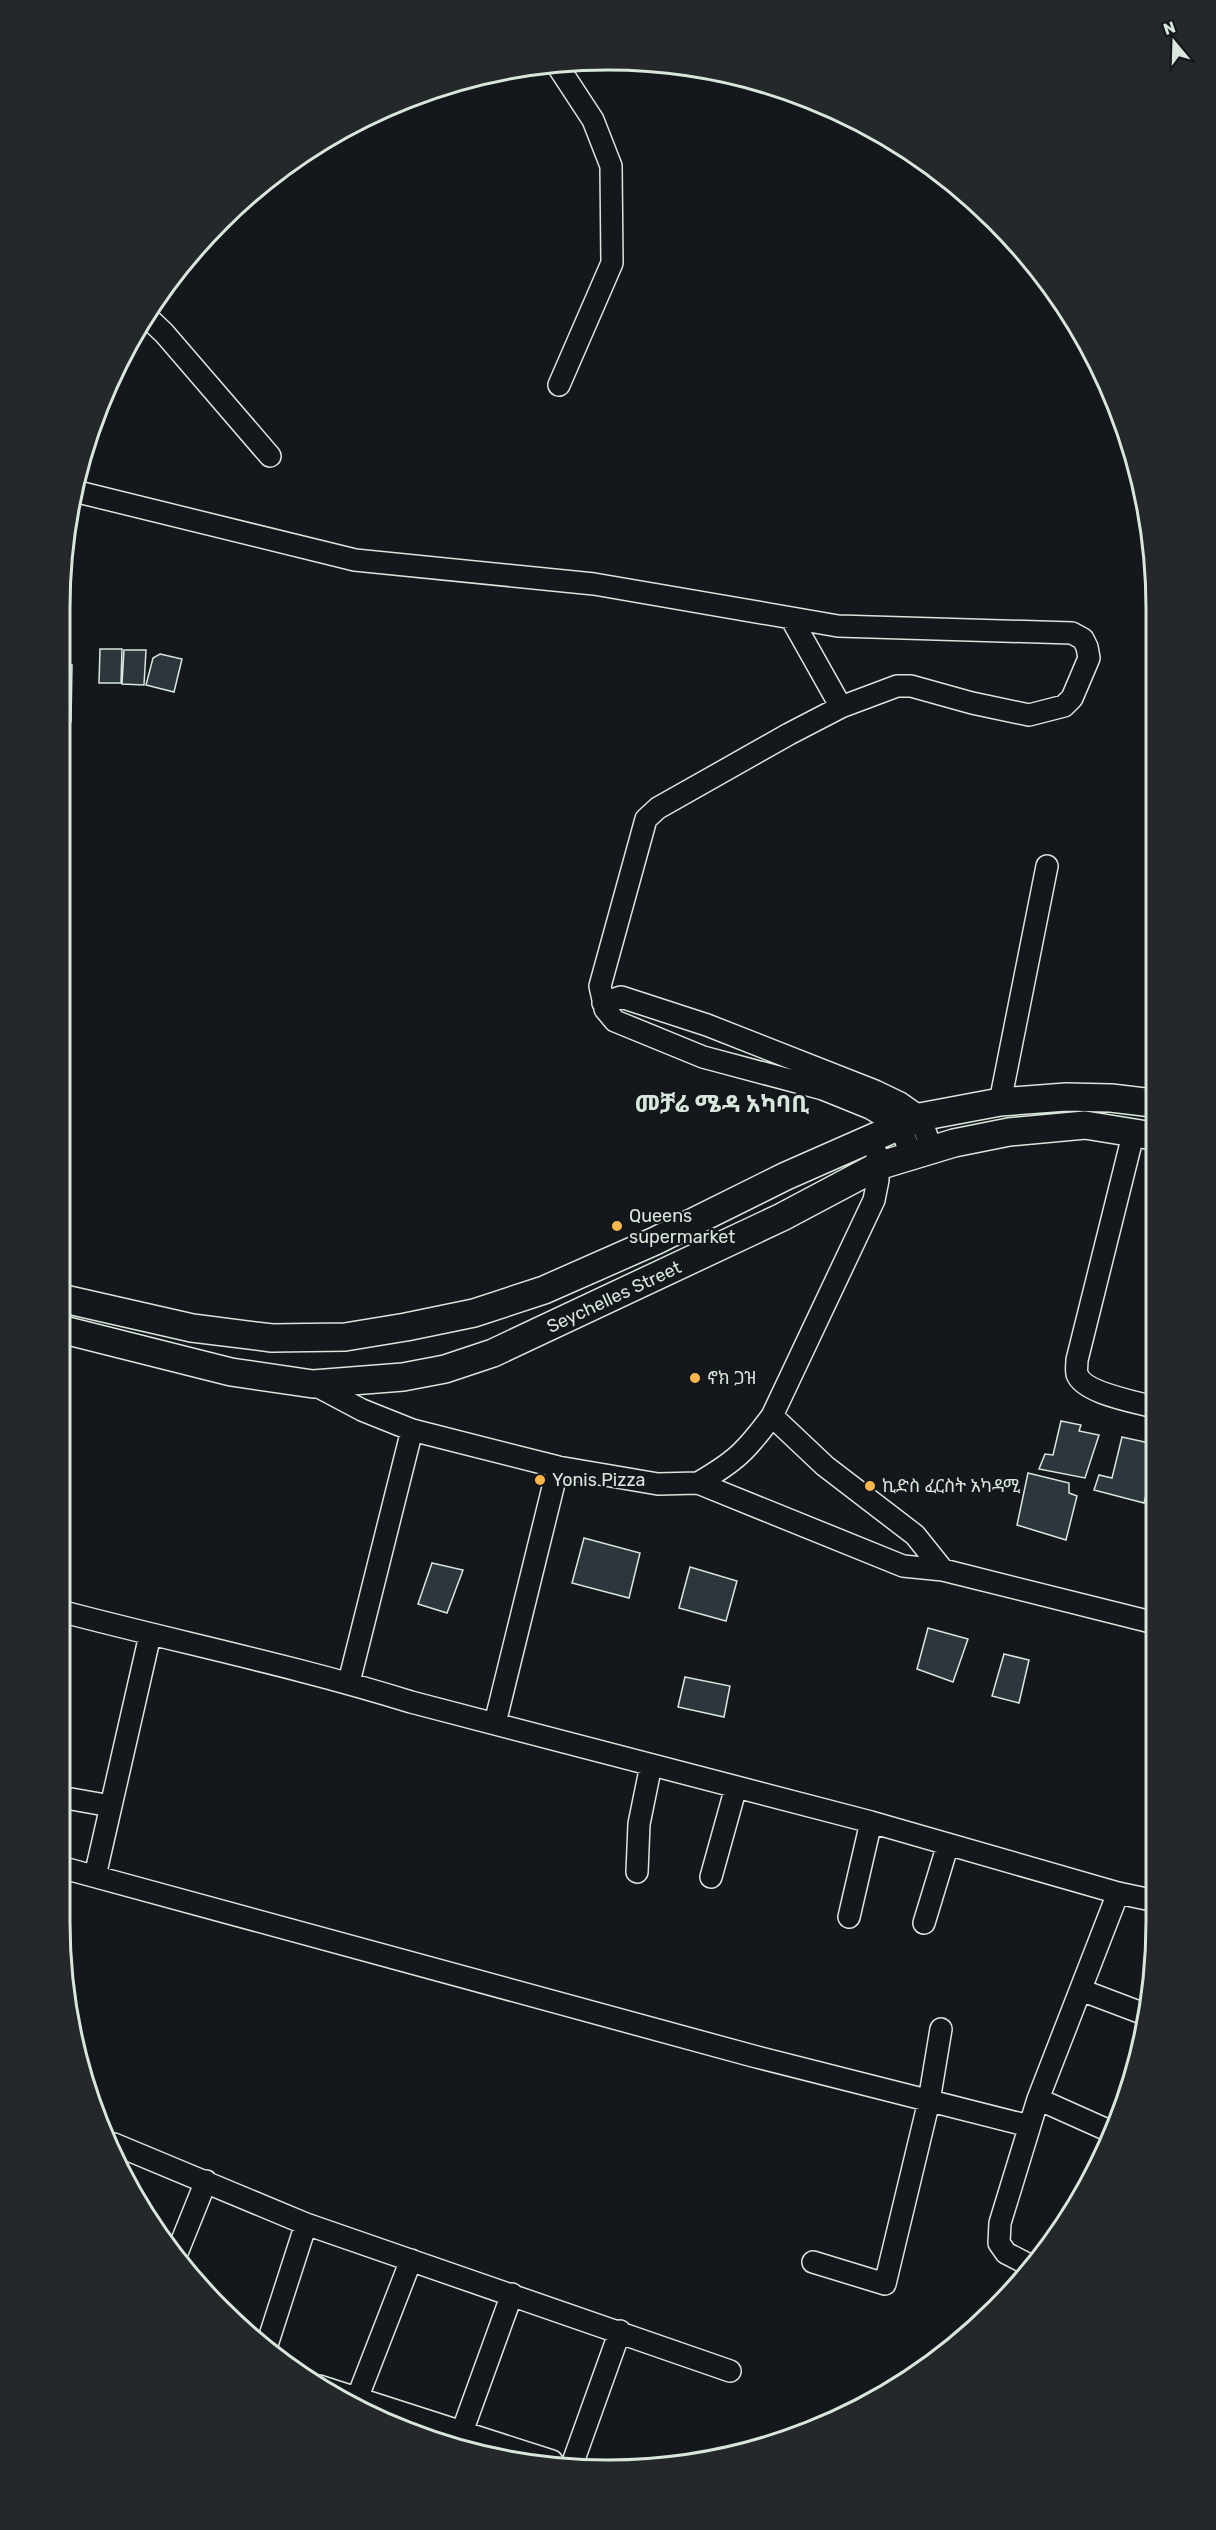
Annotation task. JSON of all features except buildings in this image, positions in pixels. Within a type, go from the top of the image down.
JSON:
[{"type":"main road","name":"Seychelles Street","points":[[70,1300],[192,1328],[272,1338],[345,1336],[417,1324],[474,1313],[544,1290],[656,1241],[746,1196],[899,1126],[1000,1101],[1066,1097],[1112,1098],[1146,1102]]},
{"type":"main road","name":"Seychelles Street","points":[[70,1332],[231,1372],[313,1384],[403,1377],[445,1369],[493,1353],[782,1217],[878,1166],[1009,1132],[1085,1125],[1143,1133]]},
{"type":"street","points":[[559,385],[612,263],[611,166],[592,120],[562,73]]},
{"type":"street","points":[[153,323],[270,456]]},
{"type":"street","points":[[83,493],[355,560],[594,584],[838,626],[1072,633],[1083,639],[1089,658],[1072,698],[1053,710],[1029,715],[972,703],[911,686],[897,686],[841,707],[677,795],[646,819],[600,986],[603,1003],[609,1015],[615,1021],[657,1040],[703,1057],[823,1089],[870,1108],[899,1126],[922,1153]]},
{"type":"street","points":[[791,618],[841,707]]},
{"type":"street","points":[[1000,1101],[1047,866]]},
{"type":"street","points":[[603,1003],[621,997],[708,1026],[836,1074],[900,1103],[899,1126],[878,1166],[874,1200],[772,1416],[750,1447],[729,1465],[698,1483]]},
{"type":"street","points":[[1143,1133],[1077,1360],[1077,1374],[1083,1383],[1095,1390],[1146,1405]]},
{"type":"street","points":[[313,1384],[362,1410],[412,1430],[558,1467],[658,1484],[698,1483],[903,1566],[943,1570],[1146,1621]]},
{"type":"street","points":[[772,1416],[825,1466],[915,1535],[943,1570]]},
{"type":"street","points":[[349,1682],[412,1430]]},
{"type":"street","points":[[495,1723],[558,1467]]},
{"type":"street","points":[[70,1614],[349,1682],[411,1702],[871,1822],[1118,1893],[1146,1899]]},
{"type":"street","points":[[95,1876],[150,1635]]},
{"type":"street","points":[[637,1872],[639,1824],[651,1765]]},
{"type":"street","points":[[711,1877],[736,1787]]},
{"type":"street","points":[[70,1799],[111,1806]]},
{"type":"street","points":[[849,1917],[871,1822]]},
{"type":"street","points":[[924,1923],[948,1844]]},
{"type":"street","points":[[70,1870],[685,2038],[1029,2127]]},
{"type":"street","points":[[1023,2262],[1006,2253],[999,2243],[1000,2223],[1038,2099],[1118,1893]]},
{"type":"street","points":[[1081,1990],[1138,2011]]},
{"type":"street","points":[[813,2262],[885,2284],[928,2101],[941,2030]]},
{"type":"street","points":[[1038,2099],[1105,2129]]},
{"type":"street","points":[[120,2146],[306,2224],[730,2370]]},
{"type":"street","points":[[180,2246],[206,2181]]},
{"type":"street","points":[[269,2338],[306,2224]]},
{"type":"street","points":[[358,2397],[411,2260]]},
{"type":"street","points":[[460,2438],[512,2294]]},
{"type":"street","points":[[574,2458],[620,2331]]},
{"type":"street","points":[[388,2412],[460,2438],[506,2450]]},
{"type":"place","name":"Queens supermarket","points":[[617,1226]]},
{"type":"place","name":"ኖክ ጋዝ","points":[[695,1378]]},
{"type":"place","name":"Yonis Pizza","points":[[540,1480]]},
{"type":"place","name":"ኪድስ ፈርስት አካዳሚ","points":[[870,1486]]},
{"type":"district","name":"መቻሬ ሜዳ አካባቢ","points":[[722,1104]]}]
